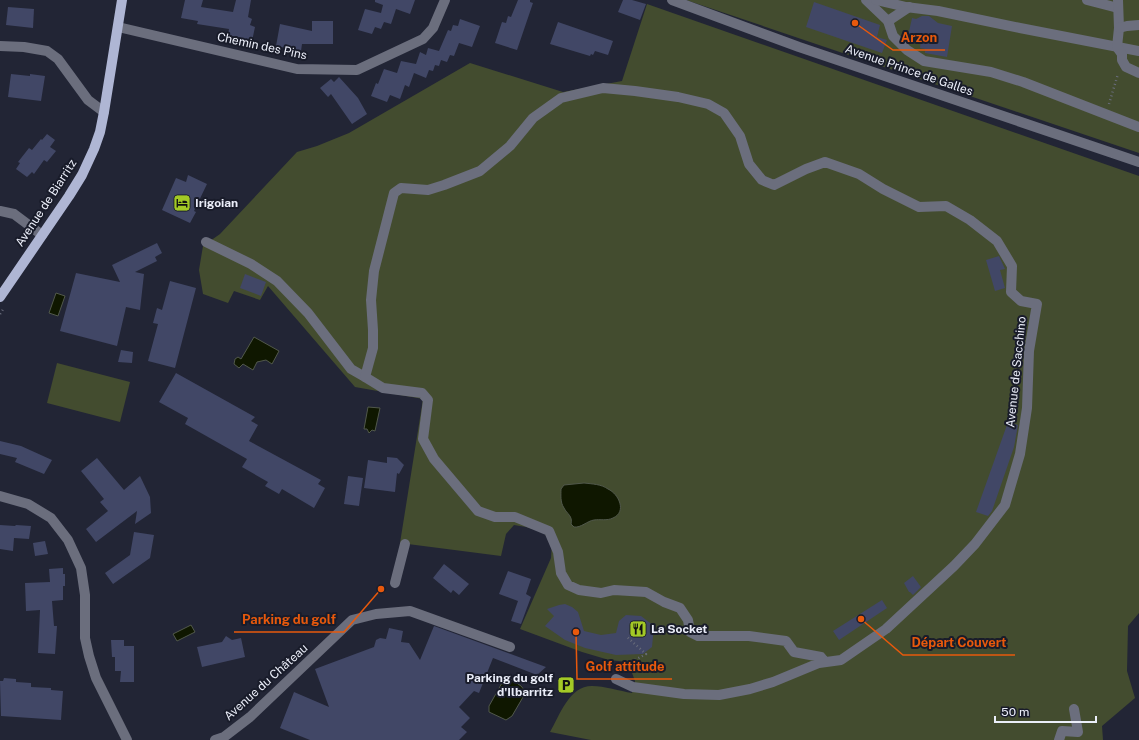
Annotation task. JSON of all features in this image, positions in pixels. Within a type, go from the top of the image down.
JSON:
[{"type":"main road","name":"Avenue de Biarritz","points":[[0,297],[82,175],[98,137],[104,112],[122,0]]},
{"type":"street","name":"Chemin des Pins","points":[[118,27],[298,69],[357,70],[423,39],[433,28],[445,0]]},
{"type":"street","name":"Avenue Prince de Galles","points":[[672,0],[806,49],[1139,162]]},
{"type":"street","points":[[866,0],[888,21],[893,36],[907,50],[924,61],[991,72],[1023,82],[1139,127]]},
{"type":"street","points":[[876,0],[1139,51]]},
{"type":"street","points":[[1087,0],[1118,4],[1119,28],[1117,46],[1122,54],[1122,60],[1126,67],[1139,74]]},
{"type":"street","points":[[888,21],[909,7]]},
{"type":"street","points":[[1119,28],[1139,25]]},
{"type":"street","points":[[0,46],[24,47],[47,51],[58,60],[88,100],[104,112]]},
{"type":"street","name":"Avenue de Sacchino","points":[[365,377],[373,348],[371,300],[374,271],[394,192],[401,188],[428,190],[480,170],[510,146],[533,118],[561,98],[603,88],[678,97],[708,104],[724,113],[740,136],[749,164],[762,180],[774,185],[806,169],[826,162],[859,174],[882,189],[919,207],[946,206],[970,220],[998,241],[1012,266],[1011,292],[1021,301],[1037,304],[1029,351],[1026,416],[1020,454],[1005,505],[975,544],[954,566],[886,629],[840,660],[819,663],[773,682],[750,689],[719,695],[684,694],[633,686],[616,679]]},
{"type":"street","points":[[0,211],[14,214],[42,235]]},
{"type":"street","points":[[206,242],[251,264],[278,281],[308,313],[351,369],[383,388],[422,393],[428,400],[423,439],[434,459],[478,511],[495,517],[515,517],[549,531],[558,552],[561,573],[568,585],[579,590],[601,593],[614,590],[646,592],[664,602],[680,608],[688,620],[690,632],[698,636],[749,636],[786,642],[794,652],[821,657],[825,662]]},
{"type":"street","points":[[0,496],[28,504],[51,518],[68,540],[81,568],[86,595],[85,638],[89,656],[96,678],[127,740]]},
{"type":"street","points":[[395,583],[405,544]]},
{"type":"street","name":"Avenue du Château","points":[[215,740],[224,737],[250,717],[352,620],[376,614],[410,611],[510,647]]},
{"type":"street","points":[[1058,740],[1062,730],[1078,732],[1074,709]]},
{"type":"path","points":[[1106,114],[1122,60]]},
{"type":"path","points":[[626,665],[646,654],[627,637]]},
{"type":"shaded area","points":[[686,0],[1139,0],[1139,153]]},
{"type":"shaded area","points":[[647,4],[1139,176],[1139,613],[1128,626],[1127,671],[1135,698],[1102,726],[1103,740],[591,740],[550,732],[566,703],[577,691],[584,687],[597,686],[632,693],[635,681],[628,662],[609,660],[582,652],[520,629],[551,558],[552,543],[543,532],[514,525],[506,534],[501,556],[400,543],[423,399],[355,387],[268,286],[260,300],[234,291],[228,303],[203,294],[199,270],[203,246],[220,234],[297,152],[317,146],[349,133],[470,63],[563,92],[622,81]]},
{"type":"shaded area","points":[[56,293],[65,296],[58,316],[49,313]]},
{"type":"shaded area","points":[[254,337],[279,351],[272,364],[266,360],[257,362],[253,370],[243,364],[239,368],[234,364],[235,359],[238,357],[241,359]]},
{"type":"shaded area","points":[[57,363],[130,382],[120,422],[47,403]]},
{"type":"shaded area","points":[[368,407],[380,408],[375,431],[372,430],[369,433],[367,429],[364,429]]},
{"type":"shaded area","points":[[584,483],[599,485],[612,491],[620,503],[620,512],[611,519],[594,520],[574,527],[571,524],[570,517],[562,503],[561,489],[564,485]]},
{"type":"shaded area","points":[[191,625],[195,632],[177,641],[173,634]]},
{"type":"shaded area","points":[[511,679],[521,686],[526,692],[512,716],[506,720],[489,712],[489,706],[502,683]]},
{"type":"building","points":[[185,0],[203,0],[201,7],[233,12],[236,0],[251,0],[248,17],[252,19],[250,25],[255,27],[252,41],[228,35],[229,29],[197,24],[198,21],[181,18]]},
{"type":"building","points":[[375,0],[415,0],[410,14],[396,9],[391,24],[384,22],[381,29],[375,27],[372,34],[358,30],[365,9],[381,13],[383,5],[375,2]]},
{"type":"building","points":[[518,0],[530,0],[530,2],[533,3],[517,50],[495,43],[502,22],[506,23],[508,16],[511,17]]},
{"type":"building","points":[[623,0],[632,0],[646,4],[640,20],[618,12]]},
{"type":"building","points":[[814,2],[880,25],[877,37],[887,40],[882,53],[806,27]]},
{"type":"building","points":[[8,7],[34,9],[33,28],[6,25]]},
{"type":"building","points":[[922,16],[929,16],[938,23],[952,26],[947,57],[925,53],[925,49],[920,48],[921,39],[908,36],[912,18],[916,19]]},
{"type":"building","points":[[460,19],[480,26],[472,47],[459,43],[454,56],[450,55],[447,62],[441,60],[439,66],[435,65],[433,71],[429,70],[426,78],[414,73],[409,87],[405,85],[400,99],[390,95],[387,102],[371,96],[384,69],[397,73],[401,61],[416,64],[420,52],[426,55],[428,48],[439,51],[448,30],[451,31],[453,25],[458,26]]},
{"type":"building","points":[[312,21],[333,21],[333,44],[302,44],[301,51],[276,46],[280,24],[312,31]]},
{"type":"building","points":[[558,22],[613,41],[608,55],[595,51],[593,55],[591,54],[590,56],[550,44]]},
{"type":"building","points":[[11,74],[45,76],[41,101],[8,97]]},
{"type":"building","points":[[339,77],[358,98],[367,114],[352,124],[331,94],[328,97],[320,88],[331,79],[334,82]]},
{"type":"building","points":[[47,134],[55,140],[50,147],[56,151],[47,162],[44,160],[34,174],[32,172],[27,177],[16,169],[20,163],[18,162],[29,148],[32,150]]},
{"type":"building","name":"Irigoian","points":[[188,175],[207,184],[190,223],[162,210],[176,178],[186,182]]},
{"type":"building","points":[[157,243],[162,253],[155,257],[157,261],[135,272],[144,274],[140,310],[126,307],[117,346],[60,331],[76,273],[120,282],[112,265]]},
{"type":"building","points":[[999,256],[1005,269],[1000,270],[1005,288],[995,291],[986,260]]},
{"type":"building","points":[[245,274],[266,282],[261,296],[240,288]]},
{"type":"building","points":[[170,281],[196,288],[175,368],[148,361],[158,324],[153,323],[157,308],[162,310]]},
{"type":"building","points":[[121,350],[133,352],[132,363],[118,362]]},
{"type":"building","points":[[176,373],[255,417],[251,421],[258,425],[249,441],[321,480],[318,484],[325,488],[314,508],[282,489],[279,494],[265,486],[268,482],[242,467],[247,459],[185,424],[188,418],[159,402]]},
{"type":"building","points":[[1008,422],[1018,425],[1014,447],[992,511],[988,516],[976,512]]},
{"type":"building","points":[[0,441],[21,446],[52,460],[44,474],[15,462],[17,458],[0,454]]},
{"type":"building","points":[[387,457],[397,458],[404,465],[399,474],[397,473],[395,492],[364,488],[368,460],[387,463]]},
{"type":"building","points":[[97,458],[124,490],[140,476],[150,497],[151,513],[135,524],[137,511],[96,542],[86,529],[108,511],[100,502],[104,499],[81,471]]},
{"type":"building","points":[[348,476],[363,478],[359,506],[344,504]]},
{"type":"building","points":[[0,525],[31,526],[29,539],[14,538],[13,551],[0,549]]},
{"type":"building","points":[[134,532],[154,535],[150,558],[113,584],[105,573],[130,555]]},
{"type":"building","points":[[45,541],[48,554],[35,556],[33,543]]},
{"type":"building","points":[[444,564],[469,584],[459,595],[453,590],[451,593],[433,578]]},
{"type":"building","points":[[63,568],[63,574],[65,574],[65,586],[63,586],[63,600],[52,601],[54,626],[57,626],[55,654],[38,653],[40,610],[26,611],[25,583],[50,582],[49,569]]},
{"type":"building","points":[[508,571],[531,579],[526,594],[531,597],[521,624],[511,621],[518,601],[499,594]]},
{"type":"building","points":[[913,576],[921,587],[913,595],[909,592],[904,583]]},
{"type":"building","points":[[882,600],[887,608],[839,640],[833,631]]},
{"type":"building","points":[[565,604],[578,612],[584,631],[601,635],[616,633],[619,621],[626,615],[641,616],[654,626],[652,647],[643,654],[616,655],[585,648],[565,640],[545,626],[554,616],[547,609]]},
{"type":"building","points":[[434,626],[546,667],[537,675],[493,658],[479,693],[474,691],[459,707],[470,718],[461,727],[467,732],[459,740],[310,740],[280,728],[294,692],[329,707],[315,669],[374,647],[376,640],[380,638],[386,639],[389,628],[403,631],[401,642],[409,643],[420,660]]},
{"type":"building","points":[[226,636],[232,640],[241,638],[245,657],[202,667],[197,647],[222,642]]},
{"type":"building","points":[[111,640],[124,640],[124,646],[134,646],[134,682],[120,682],[121,671],[115,671],[115,657],[112,657]]},
{"type":"building","points":[[4,678],[16,679],[16,682],[31,683],[31,687],[51,688],[51,690],[63,691],[61,720],[1,716],[0,681],[3,681]]},
{"type":"place","name":"Arzon","points":[[855,23]]},
{"type":"place","name":"Irigoian","points":[[182,203]]},
{"type":"place","name":"Parking du golf","points":[[381,589]]},
{"type":"place","name":"Départ Couvert","points":[[861,619]]},
{"type":"place","name":"La Socket","points":[[638,629]]},
{"type":"place","name":"Golf attitude","points":[[576,632]]},
{"type":"place","name":"Parking du golf d'Ilbarritz","points":[[566,685]]}]
